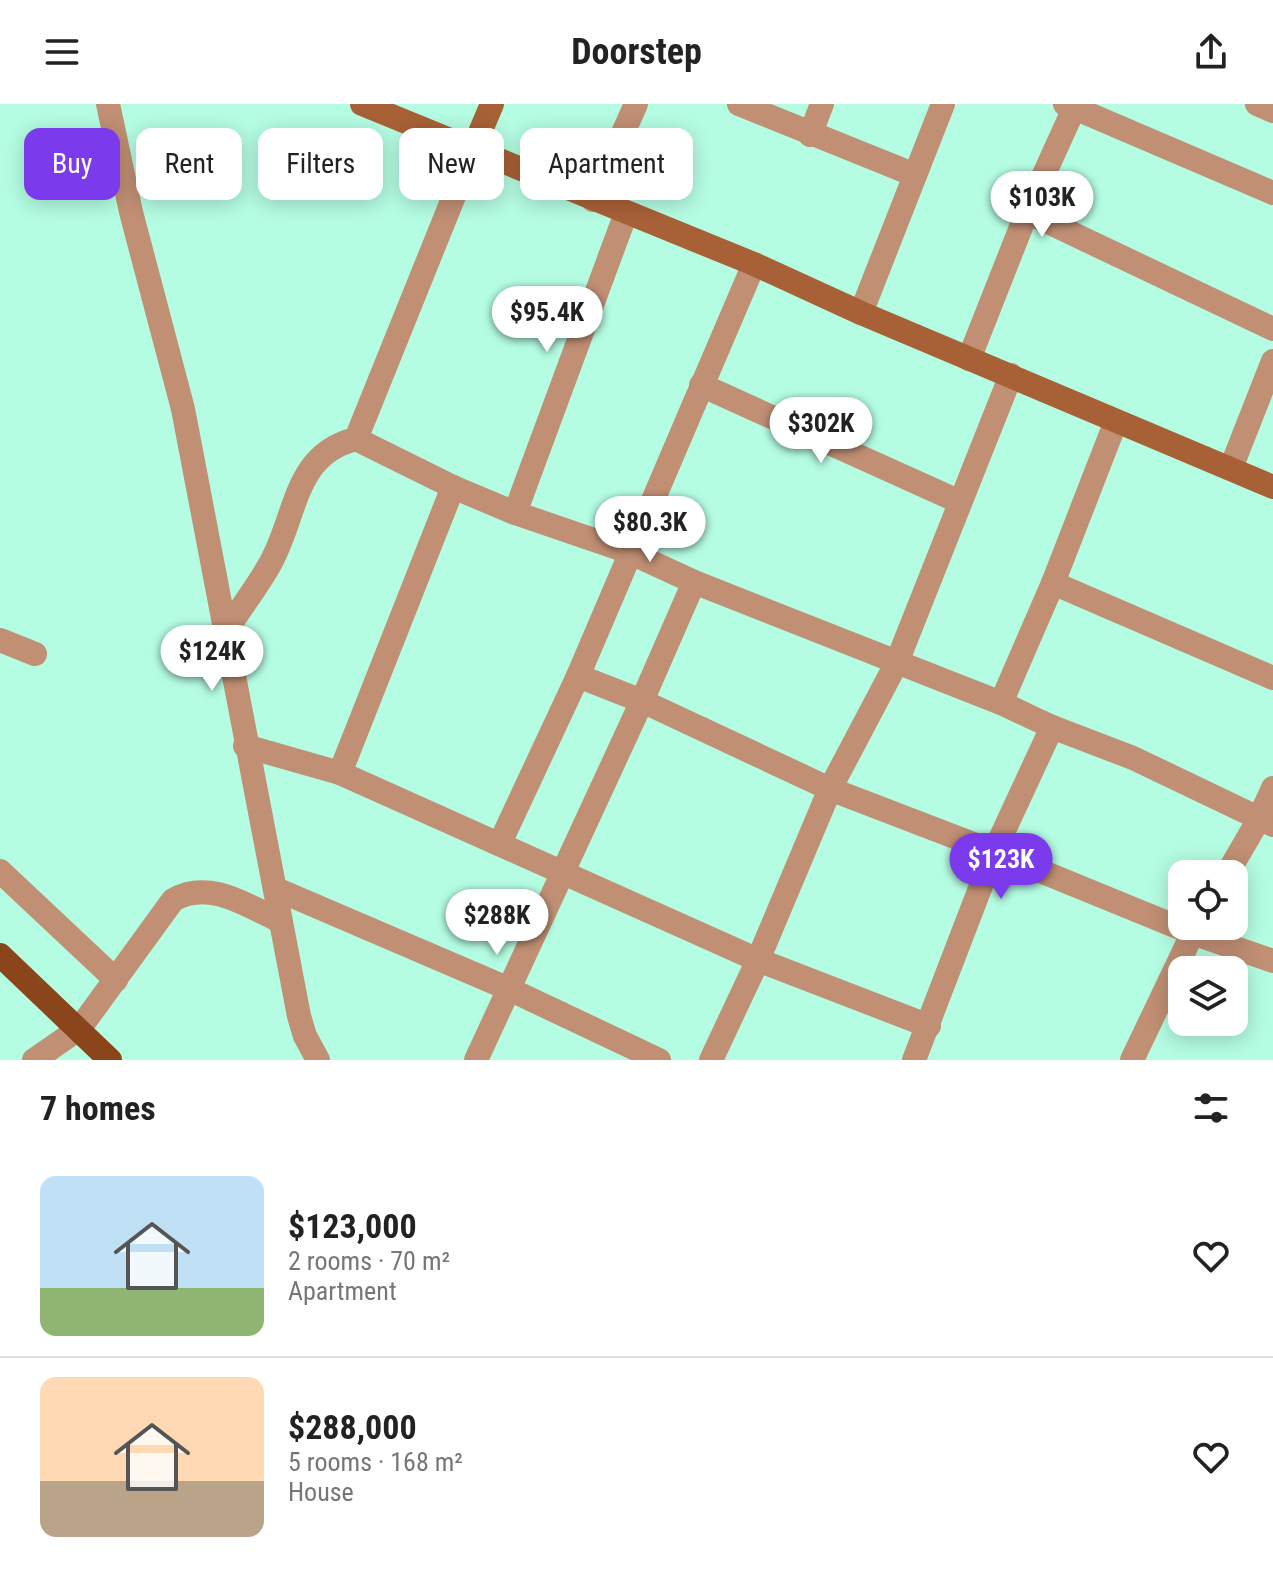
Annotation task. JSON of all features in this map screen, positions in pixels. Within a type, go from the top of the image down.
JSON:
[{"type":"main road","points":[[362,104],[421,128]]},
{"type":"main road","points":[[482,128],[492,104]]},
{"type":"main road","points":[[593,200],[754,264],[861,313],[1273,487]]},
{"type":"main road","points":[[0,955],[80,1028],[110,1060]]},
{"type":"street","points":[[108,104],[131,212],[183,409],[299,1016],[318,1060]]},
{"type":"street","points":[[625,128],[636,104]]},
{"type":"street","points":[[739,104],[915,175]]},
{"type":"street","points":[[810,135],[822,104]]},
{"type":"street","points":[[861,313],[943,104]]},
{"type":"street","points":[[1257,104],[1273,111]]},
{"type":"street","points":[[969,359],[1072,105],[1273,193]]},
{"type":"street","points":[[356,439],[452,200]]},
{"type":"street","points":[[1027,212],[1273,329]]},
{"type":"street","points":[[515,513],[626,213]]},
{"type":"street","points":[[500,843],[578,676],[754,264]]},
{"type":"street","points":[[1231,468],[1273,361]]},
{"type":"street","points":[[711,1060],[758,960],[830,789],[897,662],[1011,375]]},
{"type":"street","points":[[701,385],[960,502]]},
{"type":"street","points":[[1001,703],[1053,583],[1116,421]]},
{"type":"street","points":[[226,631],[271,562],[296,498],[319,456],[335,444],[356,439],[453,487],[515,513],[629,552],[694,582],[1133,758],[1266,822]]},
{"type":"street","points":[[340,773],[453,487]]},
{"type":"street","points":[[476,1060],[694,582]]},
{"type":"street","points":[[1053,583],[1273,678]]},
{"type":"street","points":[[0,640],[35,654]]},
{"type":"street","points":[[578,676],[642,701],[830,789],[1168,920]]},
{"type":"street","points":[[914,1060],[994,852],[1052,727]]},
{"type":"street","points":[[245,746],[340,773],[758,960],[929,1026]]},
{"type":"street","points":[[1238,860],[1266,822],[1273,788]]},
{"type":"street","points":[[0,871],[116,980]]},
{"type":"street","points":[[276,889],[509,989],[659,1060]]},
{"type":"street","points":[[34,1060],[80,1028],[173,900],[186,893],[204,891],[220,894],[280,921]]},
{"type":"street","points":[[1132,1060],[1189,940]]},
{"type":"street","points":[[1219,940],[1273,961]]}]
